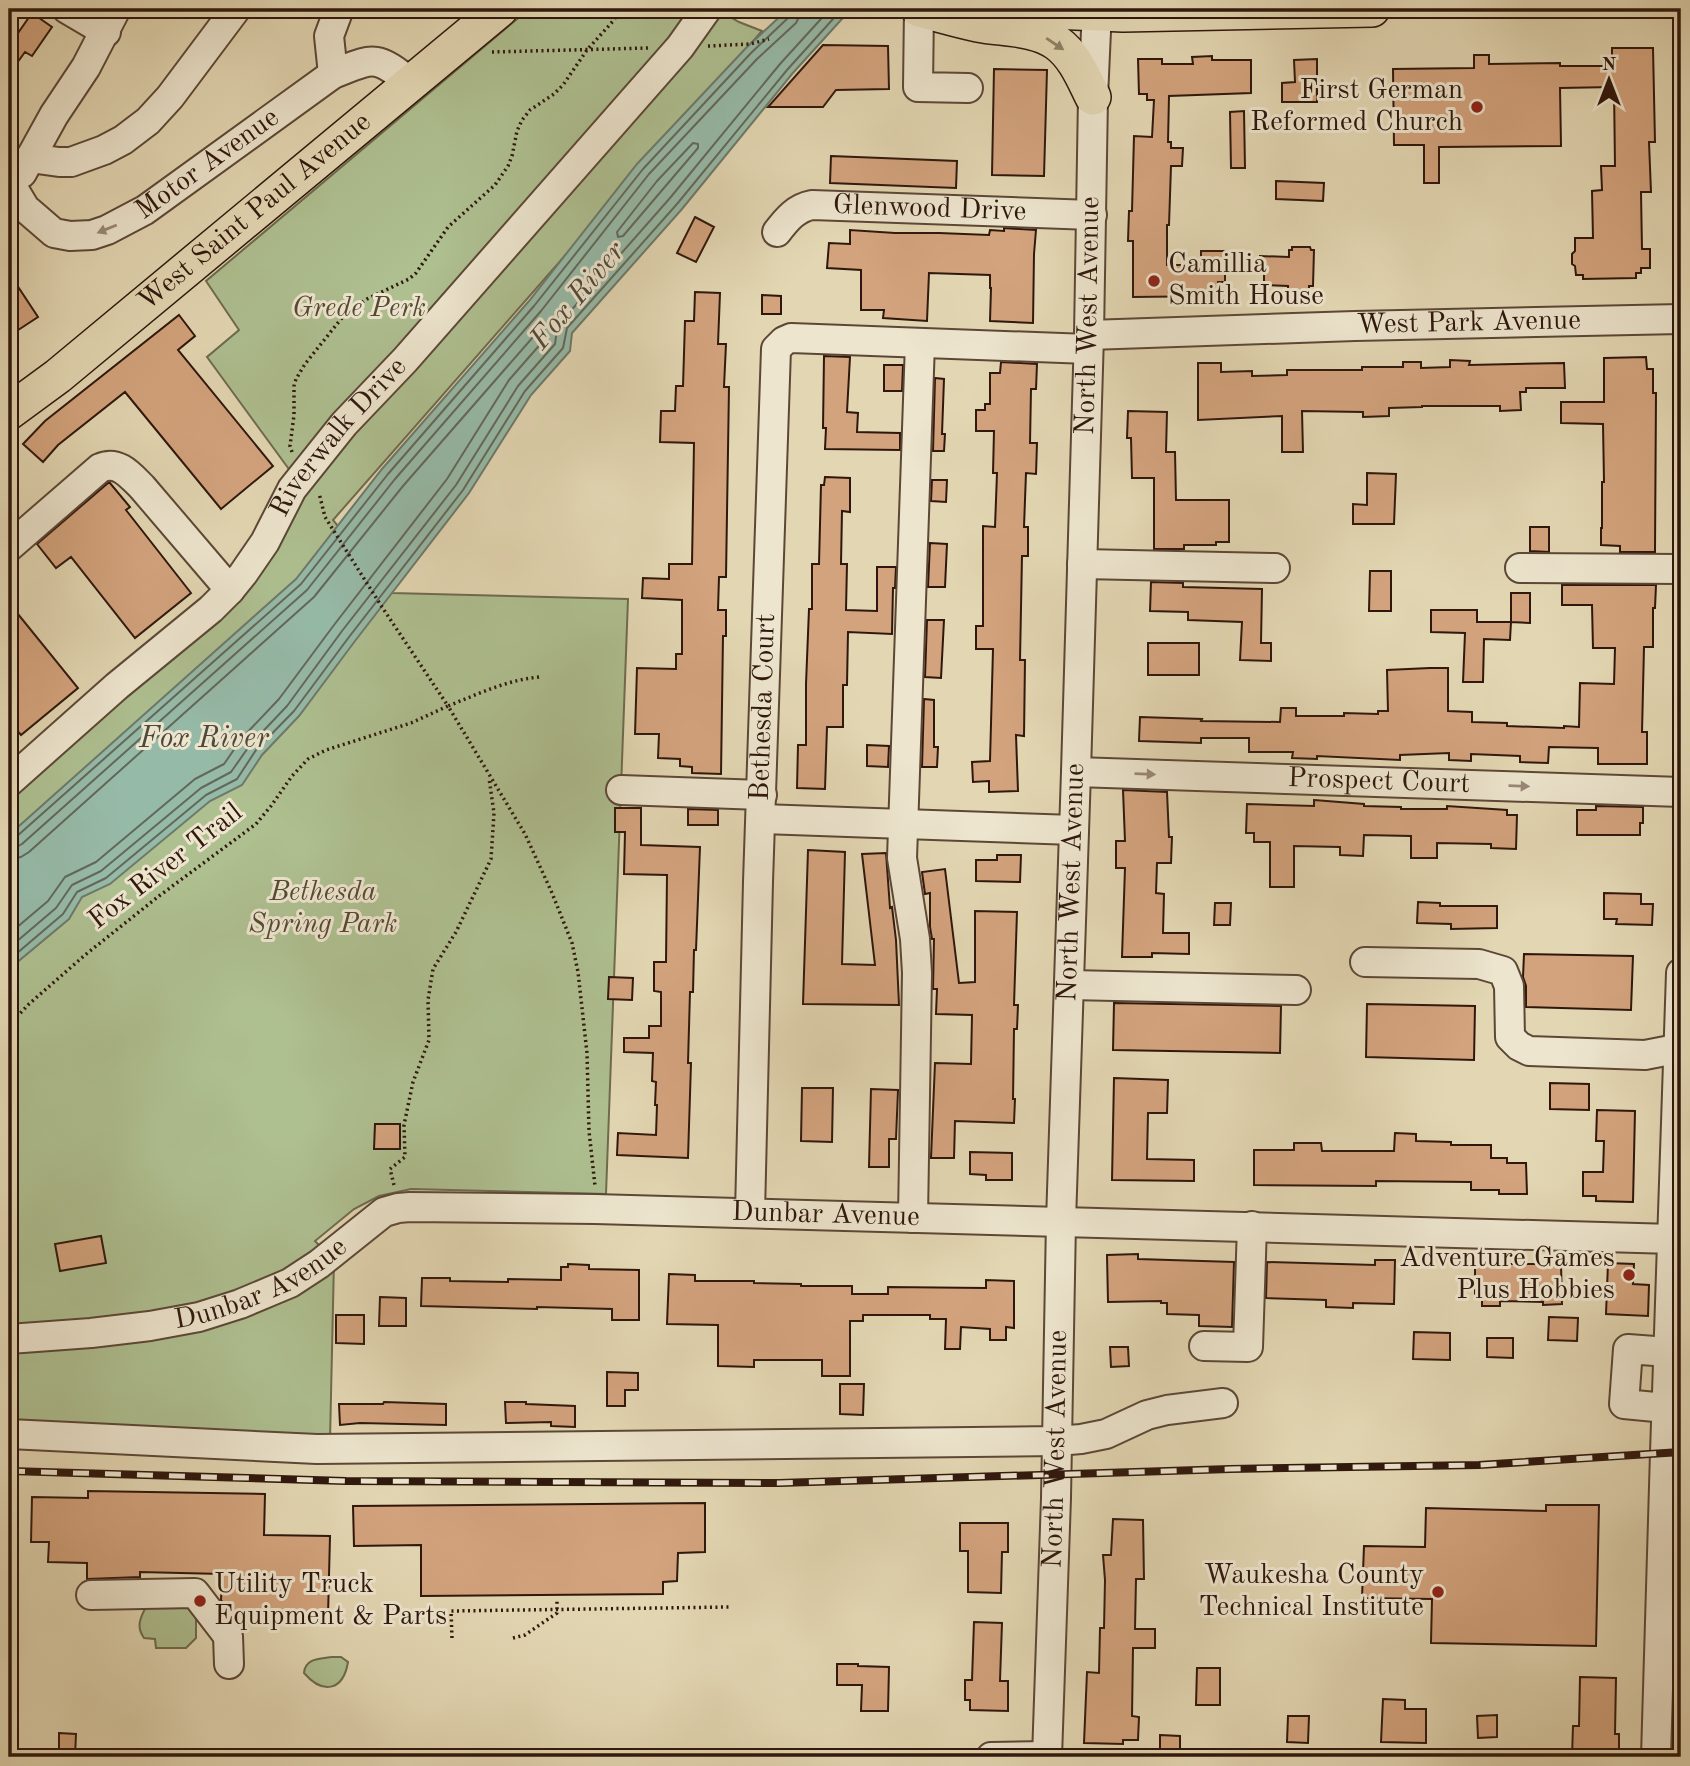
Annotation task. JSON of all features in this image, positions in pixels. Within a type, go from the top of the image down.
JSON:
[{"type":"main road","name":"West Saint Paul Avenue","points":[[9,412],[58,376],[500,9]]},
{"type":"main road","points":[[919,9],[1042,36],[1056,43],[1067,52],[1093,97]]},
{"type":"main road","points":[[1004,9],[1372,9]]},
{"type":"street","points":[[11,190],[54,115],[86,67],[111,20],[67,9]]},
{"type":"street","points":[[30,158],[71,162],[123,140],[148,121],[170,97],[236,9]]},
{"type":"street","points":[[333,74],[329,36],[339,9]]},
{"type":"street","name":"Riverwalk Drive","points":[[12,771],[211,609],[230,590],[265,542],[292,489],[344,424],[405,360],[680,47],[707,9]]},
{"type":"street","points":[[919,9],[918,87],[968,88]]},
{"type":"street","name":"North West Avenue","points":[[1047,1757],[1097,11]]},
{"type":"street","name":"Motor Avenue","points":[[11,190],[25,208],[54,233],[70,236],[92,235],[145,210],[333,74],[367,61],[390,66],[411,83]]},
{"type":"street","name":"Glenwood Drive","points":[[777,232],[792,215],[804,206],[812,205],[1091,215]]},
{"type":"street","name":"West Park Avenue","points":[[920,343],[1089,342],[1368,326],[1681,319]]},
{"type":"street","name":"Bethesda Court","points":[[750,1213],[776,349],[791,338],[920,343]]},
{"type":"street","points":[[913,1218],[917,973],[915,939],[902,858],[902,824],[920,343]]},
{"type":"street","points":[[9,547],[100,468],[111,465],[129,474],[142,487],[230,590]]},
{"type":"street","points":[[1082,564],[1275,568]]},
{"type":"street","points":[[1520,568],[1681,569]]},
{"type":"street","name":"Prospect Court","points":[[1076,772],[1681,792]]},
{"type":"street","points":[[621,790],[902,824],[1074,830]]},
{"type":"street","points":[[1365,962],[1479,964],[1503,971],[1509,986],[1510,1037],[1528,1051],[1645,1055],[1680,1048]]},
{"type":"street","points":[[1657,1757],[1666,1408],[1673,1338],[1673,1239],[1681,973]]},
{"type":"street","points":[[1070,985],[1296,990]]},
{"type":"street","name":"Dunbar Avenue","points":[[9,1339],[150,1326],[199,1317],[240,1304],[290,1283],[319,1264],[384,1212],[398,1208],[595,1209],[1673,1239]]},
{"type":"street","points":[[1204,1346],[1248,1347],[1252,1226]]},
{"type":"street","points":[[1666,1408],[1624,1404],[1628,1349],[1673,1338]]},
{"type":"street","points":[[9,1433],[317,1449],[1057,1441],[1106,1434],[1147,1415],[1167,1410],[1223,1403]]},
{"type":"street","points":[[92,1595],[195,1593],[228,1636],[229,1664]]},
{"type":"street","points":[[991,1757],[1047,1757]]},
{"type":"path","points":[[293,455],[290,446],[294,415],[293,393],[296,379],[305,364],[345,314],[367,299],[409,279],[448,228],[495,185],[508,166],[522,120],[530,110],[564,85],[587,50],[614,20],[620,9]]},
{"type":"path","points":[[489,52],[750,44],[769,39]]},
{"type":"path","points":[[317,484],[325,517],[448,706],[525,834],[572,943],[587,1054],[595,1209]]},
{"type":"path","name":"Fox River Trail","points":[[9,1025],[85,954],[256,824],[308,759],[326,750],[411,723],[508,682],[539,677]]},
{"type":"path","points":[[398,1208],[390,1169],[405,1157],[404,1125],[413,1082],[429,1040],[429,1000],[433,970],[456,932],[491,859],[494,813],[489,774]]},
{"type":"path","points":[[513,1638],[525,1635],[557,1613],[557,1600]]},
{"type":"path","points":[[452,1638],[451,1611],[729,1607]]},
{"type":"green space","name":"Bethesda Spring Park","points":[[529,9],[717,9],[762,31],[333,520],[392,593],[628,599],[606,1194],[411,1189],[379,1196],[354,1209],[315,1241],[334,1261],[330,1440],[9,1423],[9,794],[195,632],[291,472],[207,357],[239,330],[206,281]]},
{"type":"green space","points":[[146,1607],[196,1607],[196,1638],[186,1648],[156,1648],[155,1639],[144,1638],[140,1630]]},
{"type":"green space","points":[[341,1657],[348,1662],[342,1679],[337,1684],[325,1687],[304,1673],[310,1662]]},
{"type":"water","name":"Fox River","points":[[788,9],[851,9],[792,74],[682,209],[572,333],[570,351],[531,395],[469,493],[299,716],[262,755],[242,785],[210,801],[110,884],[82,897],[69,919],[9,969],[9,835],[296,579],[382,469],[529,301],[637,164],[746,48]]},
{"type":"building","points":[[32,13],[52,27],[32,56],[25,52],[9,74],[9,46]]},
{"type":"building","points":[[823,45],[888,46],[889,89],[836,90],[823,107],[768,107]]},
{"type":"building","points":[[1612,48],[1653,48],[1655,142],[1649,142],[1651,192],[1641,192],[1642,249],[1650,249],[1650,268],[1641,268],[1641,273],[1636,273],[1636,278],[1583,279],[1583,275],[1576,275],[1575,266],[1572,264],[1575,238],[1593,238],[1592,191],[1602,190],[1601,166],[1615,166],[1614,87],[1560,88],[1561,146],[1439,147],[1439,183],[1424,183],[1424,145],[1394,145],[1393,69],[1474,68],[1474,55],[1489,55],[1489,64],[1560,63],[1560,66],[1612,66]]},
{"type":"building","points":[[1212,56],[1212,60],[1251,60],[1251,93],[1169,96],[1168,142],[1171,142],[1171,148],[1183,148],[1182,166],[1171,166],[1167,265],[1201,265],[1201,251],[1225,251],[1225,282],[1218,282],[1218,296],[1133,297],[1133,241],[1128,241],[1129,211],[1132,211],[1134,136],[1152,137],[1154,100],[1147,100],[1147,94],[1139,94],[1138,59],[1162,59],[1162,64],[1193,64],[1192,57]]},
{"type":"building","points":[[1317,59],[1317,102],[1282,102],[1282,83],[1295,82],[1294,60]]},
{"type":"building","points":[[994,69],[1047,70],[1044,176],[992,175]]},
{"type":"building","points":[[1244,111],[1245,168],[1231,168],[1230,112]]},
{"type":"building","points":[[831,156],[957,161],[956,188],[830,183]]},
{"type":"building","points":[[1276,181],[1324,183],[1323,201],[1276,199]]},
{"type":"building","points":[[695,217],[714,227],[696,262],[677,253]]},
{"type":"building","points":[[1004,228],[1036,230],[1033,323],[990,321],[990,275],[929,273],[927,321],[883,318],[884,310],[861,310],[861,270],[827,268],[829,243],[850,244],[850,230],[989,235],[990,230],[1004,231]]},
{"type":"building","points":[[1292,247],[1310,247],[1314,250],[1313,286],[1309,286],[1309,295],[1288,294],[1288,286],[1264,285],[1264,272],[1260,272],[1260,256],[1289,257]]},
{"type":"building","points":[[9,273],[38,317],[9,336]]},
{"type":"building","points":[[695,292],[720,293],[718,344],[726,344],[724,387],[729,387],[726,577],[719,577],[718,610],[726,610],[726,636],[723,636],[721,774],[692,773],[692,767],[680,766],[680,759],[658,758],[659,734],[635,734],[637,668],[676,669],[676,654],[682,654],[682,600],[642,598],[643,578],[669,579],[669,564],[692,564],[694,443],[660,442],[661,411],[675,411],[676,386],[683,386],[685,321],[694,321]]},
{"type":"building","points":[[762,295],[781,296],[781,314],[762,314]]},
{"type":"building","points":[[179,315],[195,336],[178,350],[273,466],[221,509],[125,392],[58,445],[43,462],[23,444],[45,421]]},
{"type":"building","points":[[824,356],[850,357],[847,412],[858,413],[857,432],[900,433],[900,450],[825,449]]},
{"type":"building","points":[[1646,357],[1647,369],[1653,369],[1653,393],[1656,393],[1655,552],[1620,552],[1620,546],[1601,545],[1603,424],[1561,423],[1561,402],[1604,402],[1604,358]]},
{"type":"building","points":[[1450,360],[1470,361],[1469,365],[1564,363],[1565,388],[1526,388],[1526,392],[1520,392],[1521,410],[1500,411],[1500,406],[1422,406],[1389,408],[1389,416],[1363,417],[1363,412],[1302,411],[1303,452],[1282,452],[1282,416],[1198,420],[1198,363],[1221,363],[1221,372],[1252,371],[1252,376],[1287,375],[1287,370],[1403,367],[1403,362],[1421,362],[1421,368],[1450,367]]},
{"type":"building","points":[[1001,362],[1037,364],[1036,389],[1031,389],[1030,443],[1037,443],[1036,474],[1026,473],[1024,527],[1028,527],[1028,556],[1022,556],[1020,660],[1025,660],[1024,736],[1016,735],[1018,791],[989,792],[989,781],[973,782],[972,762],[990,761],[993,649],[976,649],[976,626],[983,626],[983,526],[995,527],[997,473],[993,473],[994,431],[976,431],[976,410],[985,410],[985,404],[990,404],[990,373],[1000,373]]},
{"type":"building","points":[[884,365],[903,365],[902,391],[884,391]]},
{"type":"building","points":[[935,378],[944,379],[944,451],[933,451]]},
{"type":"building","points":[[1128,411],[1167,412],[1166,452],[1175,452],[1176,500],[1229,500],[1229,542],[1216,542],[1216,545],[1184,545],[1184,549],[1154,549],[1154,478],[1132,478],[1131,438],[1127,438]]},
{"type":"building","points":[[1367,473],[1396,474],[1394,524],[1353,524],[1353,504],[1367,505]]},
{"type":"building","points":[[825,477],[850,478],[850,512],[842,511],[841,564],[847,564],[846,610],[877,611],[877,567],[896,567],[892,634],[848,632],[847,685],[843,685],[843,727],[827,727],[825,789],[797,788],[798,745],[806,745],[812,564],[819,564],[821,485],[824,485]]},
{"type":"building","points":[[932,480],[947,480],[946,502],[931,501]]},
{"type":"building","points":[[108,483],[130,507],[126,510],[191,593],[135,638],[71,557],[56,568],[37,544]]},
{"type":"building","points":[[1530,527],[1549,527],[1549,552],[1530,551]]},
{"type":"building","points":[[930,543],[947,544],[945,587],[928,587]]},
{"type":"building","points":[[1370,571],[1391,571],[1391,611],[1369,611]]},
{"type":"building","points":[[1151,582],[1183,583],[1183,587],[1262,589],[1261,643],[1271,643],[1271,661],[1240,660],[1242,622],[1188,620],[1188,612],[1150,611]]},
{"type":"building","points":[[1562,585],[1656,585],[1653,647],[1644,647],[1642,732],[1647,732],[1647,764],[1598,764],[1598,748],[1549,747],[1548,763],[1520,762],[1520,756],[1471,754],[1471,761],[1449,760],[1449,753],[1400,755],[1400,760],[1317,756],[1317,759],[1292,758],[1293,752],[1249,752],[1249,738],[1201,738],[1201,743],[1139,741],[1140,717],[1280,722],[1281,708],[1296,708],[1296,716],[1378,714],[1378,711],[1388,711],[1387,670],[1430,668],[1448,668],[1448,711],[1472,712],[1472,722],[1507,723],[1507,726],[1579,727],[1580,683],[1614,684],[1615,648],[1593,648],[1592,605],[1562,605]]},
{"type":"building","points":[[1511,593],[1530,593],[1530,623],[1511,622]]},
{"type":"building","points":[[9,603],[78,688],[21,735],[9,720]]},
{"type":"building","points":[[1431,610],[1477,610],[1477,622],[1511,622],[1510,640],[1484,639],[1483,682],[1463,682],[1465,633],[1431,632]]},
{"type":"building","points":[[927,620],[944,620],[941,678],[925,677]]},
{"type":"building","points":[[1148,643],[1199,643],[1199,675],[1148,675]]},
{"type":"building","points":[[924,699],[934,700],[934,747],[938,747],[937,767],[922,767]]},
{"type":"building","points":[[867,745],[889,746],[888,767],[867,766]]},
{"type":"building","points":[[1123,790],[1167,792],[1169,837],[1172,837],[1171,863],[1157,863],[1156,893],[1164,894],[1163,933],[1189,933],[1189,954],[1152,953],[1152,957],[1122,957],[1125,868],[1116,868],[1116,841],[1125,841]]},
{"type":"building","points":[[1314,800],[1401,809],[1447,809],[1447,806],[1507,810],[1507,815],[1517,815],[1516,849],[1491,848],[1491,844],[1437,843],[1437,858],[1411,858],[1411,836],[1364,835],[1363,856],[1340,855],[1340,847],[1294,846],[1294,887],[1270,887],[1270,842],[1254,842],[1254,833],[1246,833],[1247,804],[1314,806]]},
{"type":"building","points":[[1596,806],[1643,807],[1640,835],[1577,835],[1577,810],[1596,810]]},
{"type":"building","points":[[615,808],[641,808],[641,845],[700,847],[696,950],[693,992],[690,992],[688,1158],[617,1155],[618,1133],[656,1135],[653,1053],[624,1052],[624,1038],[649,1038],[649,1026],[661,1026],[661,992],[654,991],[654,962],[666,962],[667,875],[624,874],[625,832],[615,832]]},
{"type":"building","points":[[688,809],[718,810],[718,825],[688,825]]},
{"type":"building","points":[[808,850],[845,852],[842,964],[875,965],[862,854],[886,853],[890,908],[892,907],[896,940],[899,1005],[803,1004]]},
{"type":"building","points":[[997,855],[1021,855],[1020,882],[976,881],[976,860],[997,860]]},
{"type":"building","points":[[945,869],[959,983],[975,982],[975,911],[1017,912],[1014,1005],[1018,1005],[1017,1029],[1014,1029],[1014,1123],[955,1121],[954,1158],[931,1158],[935,1063],[971,1064],[972,1015],[936,1014],[937,989],[933,989],[934,939],[930,927],[930,893],[925,894],[922,872]]},
{"type":"building","points":[[1604,893],[1641,894],[1641,904],[1653,904],[1652,925],[1616,924],[1617,919],[1604,919]]},
{"type":"building","points":[[1418,902],[1440,903],[1440,906],[1497,906],[1497,928],[1451,929],[1451,924],[1417,923]]},
{"type":"building","points":[[1215,903],[1231,903],[1230,925],[1214,925]]},
{"type":"building","points":[[1524,954],[1633,956],[1631,1010],[1526,1007]]},
{"type":"building","points":[[609,977],[633,978],[632,1000],[608,999]]},
{"type":"building","points":[[1114,1003],[1281,1006],[1280,1053],[1113,1050]]},
{"type":"building","points":[[1367,1004],[1475,1006],[1474,1060],[1366,1057]]},
{"type":"building","points":[[1114,1078],[1168,1080],[1167,1113],[1148,1113],[1147,1159],[1194,1160],[1194,1181],[1112,1180]]},
{"type":"building","points":[[1550,1083],[1589,1084],[1589,1110],[1550,1109]]},
{"type":"building","points":[[802,1088],[833,1088],[832,1142],[801,1141]]},
{"type":"building","points":[[871,1089],[898,1090],[896,1139],[889,1139],[889,1167],[869,1167]]},
{"type":"building","points":[[1597,1110],[1635,1111],[1633,1202],[1596,1201],[1596,1196],[1583,1196],[1583,1172],[1603,1172],[1604,1141],[1596,1141]]},
{"type":"building","points":[[375,1124],[400,1124],[400,1149],[374,1149]]},
{"type":"building","points":[[1395,1133],[1416,1134],[1416,1141],[1451,1142],[1451,1145],[1491,1145],[1491,1158],[1507,1158],[1507,1163],[1526,1163],[1527,1194],[1471,1190],[1471,1182],[1376,1181],[1376,1186],[1254,1185],[1254,1150],[1294,1150],[1294,1143],[1321,1143],[1322,1151],[1394,1151]]},
{"type":"building","points":[[970,1152],[1012,1153],[1012,1180],[986,1180],[986,1175],[970,1174]]},
{"type":"building","points":[[101,1236],[106,1263],[60,1271],[55,1244]]},
{"type":"building","points":[[1138,1254],[1138,1259],[1234,1262],[1232,1327],[1199,1326],[1199,1315],[1167,1314],[1167,1303],[1161,1301],[1108,1302],[1107,1255]]},
{"type":"building","points":[[1375,1260],[1395,1260],[1394,1304],[1353,1303],[1353,1308],[1326,1307],[1326,1300],[1266,1298],[1267,1262],[1375,1265]]},
{"type":"building","points":[[1608,1263],[1634,1264],[1633,1284],[1649,1285],[1648,1316],[1606,1314]]},
{"type":"building","points":[[568,1264],[589,1265],[589,1269],[639,1270],[639,1320],[612,1320],[612,1309],[421,1306],[422,1278],[508,1282],[508,1279],[561,1280],[561,1267],[568,1267]]},
{"type":"building","points":[[1475,1264],[1561,1264],[1562,1304],[1500,1301],[1500,1306],[1482,1306],[1482,1296],[1475,1296]]},
{"type":"building","points":[[669,1274],[695,1275],[695,1281],[852,1286],[852,1294],[888,1294],[888,1287],[986,1288],[986,1280],[1014,1281],[1014,1328],[1006,1327],[1006,1340],[990,1340],[990,1329],[961,1327],[960,1349],[945,1349],[946,1319],[930,1319],[930,1315],[863,1315],[863,1321],[850,1321],[850,1376],[822,1376],[822,1360],[754,1360],[754,1367],[718,1366],[718,1325],[667,1324]]},
{"type":"building","points":[[380,1297],[406,1298],[406,1326],[379,1326]]},
{"type":"building","points":[[336,1315],[364,1315],[364,1344],[336,1343]]},
{"type":"building","points":[[1549,1317],[1578,1318],[1577,1341],[1548,1340]]},
{"type":"building","points":[[1414,1332],[1450,1333],[1450,1360],[1413,1359]]},
{"type":"building","points":[[1487,1338],[1513,1338],[1513,1358],[1487,1357]]},
{"type":"building","points":[[1110,1347],[1128,1347],[1129,1366],[1111,1367]]},
{"type":"building","points":[[607,1372],[638,1373],[638,1390],[625,1390],[625,1406],[607,1406]]},
{"type":"building","points":[[840,1384],[864,1384],[863,1415],[840,1414]]},
{"type":"building","points":[[505,1402],[575,1406],[575,1427],[551,1426],[551,1422],[506,1423]]},
{"type":"building","points":[[339,1404],[446,1404],[446,1425],[340,1425]]},
{"type":"building","points":[[88,1491],[265,1494],[264,1535],[330,1536],[328,1616],[232,1614],[221,1600],[222,1574],[140,1572],[140,1577],[87,1579],[87,1563],[48,1562],[49,1542],[31,1542],[32,1497],[88,1498]]},
{"type":"building","points":[[705,1503],[705,1552],[678,1553],[677,1581],[663,1582],[663,1594],[421,1596],[421,1545],[354,1546],[353,1506]]},
{"type":"building","points":[[1546,1505],[1599,1505],[1596,1646],[1431,1643],[1432,1599],[1362,1598],[1364,1546],[1425,1547],[1426,1508],[1546,1511]]},
{"type":"building","points":[[1113,1519],[1143,1520],[1144,1579],[1136,1579],[1135,1629],[1155,1629],[1155,1648],[1133,1648],[1132,1716],[1139,1717],[1138,1740],[1123,1740],[1123,1744],[1084,1743],[1087,1672],[1099,1673],[1100,1628],[1104,1628],[1103,1555],[1111,1555]]},
{"type":"building","points":[[960,1523],[1008,1523],[1008,1552],[1002,1552],[1001,1593],[968,1592],[968,1551],[960,1551]]},
{"type":"building","points":[[974,1622],[1002,1623],[1000,1681],[1008,1681],[1008,1711],[970,1710],[970,1700],[965,1700],[965,1680],[972,1680]]},
{"type":"building","points":[[837,1664],[889,1667],[888,1711],[861,1711],[862,1685],[837,1685]]},
{"type":"building","points":[[1197,1668],[1220,1668],[1220,1705],[1196,1705]]},
{"type":"building","points":[[1580,1677],[1616,1678],[1615,1734],[1619,1734],[1619,1757],[1572,1757],[1573,1726],[1579,1726]]},
{"type":"building","points":[[1383,1699],[1405,1700],[1405,1709],[1426,1709],[1426,1743],[1381,1742]]},
{"type":"building","points":[[1497,1715],[1497,1737],[1478,1738],[1477,1716]]},
{"type":"building","points":[[1288,1716],[1309,1716],[1308,1743],[1287,1742]]},
{"type":"building","points":[[59,1733],[76,1734],[75,1757],[59,1757]]},
{"type":"building","points":[[1160,1735],[1180,1736],[1180,1755],[1160,1755]]},
{"type":"railway","points":[[9,1471],[346,1481],[779,1483],[1230,1469],[1479,1465],[1681,1452]]},
{"type":"place","name":"First German Reformed Church","points":[[1477,107]]},
{"type":"place","name":"Camillia Smith House","points":[[1154,281]]},
{"type":"place","name":"Adventure Games Plus Hobbies","points":[[1629,1275]]},
{"type":"place","name":"Waukesha County Technical Institute","points":[[1438,1592]]},
{"type":"place","name":"Utility Truck Equipment & Parts","points":[[200,1601]]},
{"type":"park label","name":"Grede Perk","points":[[359,309]]}]
